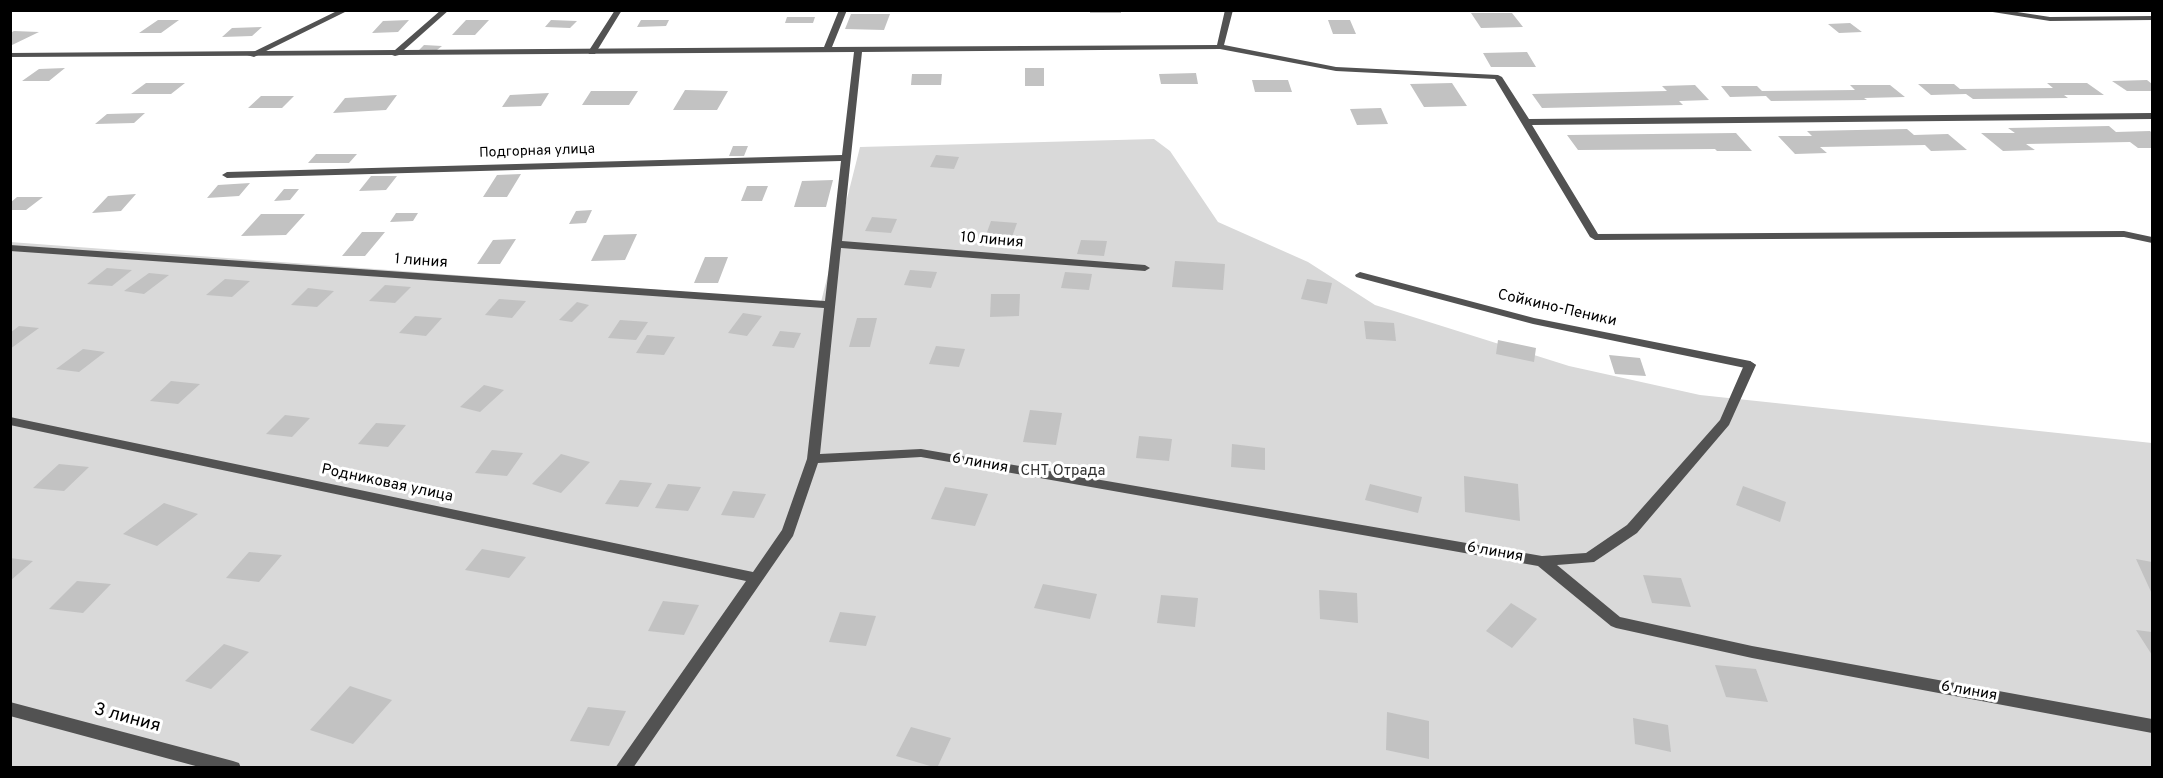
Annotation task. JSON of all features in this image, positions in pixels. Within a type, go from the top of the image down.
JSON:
[{"type":"street","points":[[251,55],[346,10]]},
{"type":"street","points":[[395,54],[446,10]]},
{"type":"street","points":[[592,52],[619,10]]},
{"type":"street","points":[[827,51],[843,10]]},
{"type":"street","points":[[1220,47],[1229,10]]},
{"type":"street","points":[[1983,10],[2050,19],[2152,18]]},
{"type":"street","points":[[10,55],[1220,47],[1336,69],[1399,74],[1486,74],[1498,77],[1595,237],[2124,234],[2152,240]]},
{"type":"street","points":[[623,768],[788,532],[813,459],[858,51]]},
{"type":"street","points":[[1526,122],[2152,116]]},
{"type":"street","name":"Подгорная улица","points":[[227,175],[847,158]]},
{"type":"street","name":"10 линия","points":[[837,244],[1145,268]]},
{"type":"street","name":"1 линия","points":[[10,248],[830,305]]},
{"type":"street","name":"Сойкино-Пеники","points":[[1360,275],[1533,321],[1750,365],[1725,422],[1632,529],[1589,558],[1542,561]]},
{"type":"street","name":"Родниковая улица","points":[[10,422],[758,578]]},
{"type":"street","name":"6 линия","points":[[813,459],[921,453],[1542,561],[1616,622],[1752,652],[2152,726]]},
{"type":"street","name":"3 линия","points":[[10,709],[233,768]]},
{"type":"green space","name":"СНТ Отрада","points":[[1154,139],[1170,151],[1218,222],[1308,262],[1375,305],[1569,366],[1700,395],[2152,443],[2152,767],[11,767],[10,242],[821,302],[860,147]]},
{"type":"building","points":[[1090,10],[1121,10],[1121,13],[1090,13]]},
{"type":"building","points":[[1471,13],[1512,13],[1523,27],[1481,28]]},
{"type":"building","points":[[851,14],[890,14],[884,30],[845,29]]},
{"type":"building","points":[[787,17],[815,17],[813,23],[785,23]]},
{"type":"building","points":[[158,20],[179,20],[161,33],[139,33]]},
{"type":"building","points":[[409,20],[398,32],[372,33],[383,21]]},
{"type":"building","points":[[466,20],[489,20],[475,35],[452,35]]},
{"type":"building","points":[[551,20],[577,21],[570,28],[545,27]]},
{"type":"building","points":[[641,20],[669,20],[666,26],[637,27]]},
{"type":"building","points":[[1328,20],[1350,20],[1356,34],[1333,34]]},
{"type":"building","points":[[1850,23],[1862,32],[1839,33],[1828,24]]},
{"type":"building","points":[[262,27],[252,36],[222,37],[232,28]]},
{"type":"building","points":[[14,31],[39,32],[10,46],[10,33]]},
{"type":"building","points":[[424,45],[442,46],[437,50],[419,50]]},
{"type":"building","points":[[1527,52],[1536,67],[1491,67],[1483,53]]},
{"type":"building","points":[[65,68],[49,81],[22,81],[39,69]]},
{"type":"building","points":[[1025,68],[1044,68],[1044,86],[1025,86]]},
{"type":"building","points":[[1196,73],[1198,84],[1161,84],[1159,74]]},
{"type":"building","points":[[912,74],[942,74],[941,85],[911,85]]},
{"type":"building","points":[[1252,80],[1288,80],[1292,92],[1255,92]]},
{"type":"building","points":[[2147,80],[2152,84],[2152,91],[2127,91],[2112,81]]},
{"type":"building","points":[[146,83],[185,83],[171,94],[131,94]]},
{"type":"building","points":[[1452,83],[1467,106],[1424,107],[1410,84]]},
{"type":"building","points":[[2047,83],[2087,83],[2104,95],[2064,95],[2068,98],[1973,99],[1966,94],[1931,95],[1918,84],[1954,84],[1960,89],[2053,88]]},
{"type":"building","points":[[1695,85],[1709,100],[1679,101],[1683,105],[1542,108],[1532,94],[1667,91],[1662,86]]},
{"type":"building","points":[[1850,85],[1890,85],[1905,97],[1864,98],[1867,100],[1771,101],[1766,96],[1730,97],[1721,86],[1757,86],[1762,91],[1855,90]]},
{"type":"building","points":[[685,90],[728,91],[717,110],[673,110]]},
{"type":"building","points":[[591,91],[638,91],[629,105],[582,105]]},
{"type":"building","points":[[549,93],[541,106],[502,107],[510,95]]},
{"type":"building","points":[[397,95],[386,110],[333,113],[345,98]]},
{"type":"building","points":[[261,96],[294,96],[282,108],[248,108]]},
{"type":"building","points":[[1381,108],[1388,124],[1357,125],[1350,109]]},
{"type":"building","points":[[145,113],[134,123],[95,124],[107,114]]},
{"type":"building","points":[[2109,126],[2116,132],[2150,131],[2152,148],[2138,148],[2130,142],[2026,144],[2035,150],[2003,151],[1981,133],[2015,133],[2008,128]]},
{"type":"building","points":[[1907,129],[1914,135],[1948,134],[1967,150],[1931,151],[1925,145],[1820,147],[1827,153],[1795,154],[1778,136],[1812,136],[1807,131]]},
{"type":"building","points":[[1736,133],[1752,151],[1578,150],[1567,135]]},
{"type":"building","points":[[733,146],[748,146],[744,156],[729,156]]},
{"type":"building","points":[[316,154],[357,154],[349,163],[308,163]]},
{"type":"building","points":[[936,155],[959,157],[954,169],[930,167]]},
{"type":"building","points":[[521,174],[507,197],[483,197],[497,175]]},
{"type":"building","points":[[371,176],[397,176],[386,190],[359,191]]},
{"type":"building","points":[[833,180],[826,207],[794,207],[802,181]]},
{"type":"building","points":[[250,183],[239,196],[207,198],[218,185]]},
{"type":"building","points":[[747,186],[768,186],[762,201],[741,201]]},
{"type":"building","points":[[284,189],[299,189],[290,200],[274,201]]},
{"type":"building","points":[[136,194],[121,211],[92,213],[108,196]]},
{"type":"building","points":[[17,197],[43,197],[26,210],[10,210],[10,203]]},
{"type":"building","points":[[592,210],[586,223],[569,224],[576,211]]},
{"type":"building","points":[[396,213],[418,213],[413,221],[390,222]]},
{"type":"building","points":[[261,214],[305,214],[286,235],[241,236]]},
{"type":"building","points":[[872,217],[897,219],[891,233],[865,231]]},
{"type":"building","points":[[991,221],[1017,223],[1012,237],[986,235]]},
{"type":"building","points":[[362,232],[385,232],[365,256],[342,256]]},
{"type":"building","points":[[637,234],[625,260],[591,261],[604,235]]},
{"type":"building","points":[[516,239],[500,264],[477,264],[493,240]]},
{"type":"building","points":[[1081,240],[1107,241],[1104,256],[1077,254]]},
{"type":"building","points":[[705,257],[728,257],[718,283],[694,283]]},
{"type":"building","points":[[1175,261],[1225,264],[1223,290],[1172,287]]},
{"type":"building","points":[[107,268],[132,270],[112,286],[87,284]]},
{"type":"building","points":[[910,270],[937,272],[931,288],[904,285]]},
{"type":"building","points":[[1065,272],[1092,274],[1089,290],[1061,288]]},
{"type":"building","points":[[149,273],[169,275],[144,294],[124,291]]},
{"type":"building","points":[[225,279],[250,281],[232,297],[206,295]]},
{"type":"building","points":[[1307,279],[1332,283],[1327,304],[1301,299]]},
{"type":"building","points":[[385,285],[411,287],[395,303],[369,301]]},
{"type":"building","points":[[308,288],[334,291],[317,307],[291,305]]},
{"type":"building","points":[[991,294],[1020,294],[1019,316],[990,317]]},
{"type":"building","points":[[499,299],[526,301],[512,318],[485,315]]},
{"type":"building","points":[[577,302],[589,305],[572,322],[559,320]]},
{"type":"building","points":[[743,313],[762,316],[747,336],[728,333]]},
{"type":"building","points":[[415,316],[442,318],[426,336],[399,333]]},
{"type":"building","points":[[857,318],[877,318],[870,347],[849,347]]},
{"type":"building","points":[[620,320],[648,322],[636,340],[608,338]]},
{"type":"building","points":[[1364,321],[1394,323],[1396,341],[1366,339]]},
{"type":"building","points":[[19,326],[39,328],[10,349],[10,333]]},
{"type":"building","points":[[780,331],[801,333],[794,348],[772,346]]},
{"type":"building","points":[[647,335],[675,337],[664,355],[636,353]]},
{"type":"building","points":[[1498,340],[1536,348],[1534,362],[1496,354]]},
{"type":"building","points":[[936,346],[965,349],[959,367],[929,364]]},
{"type":"building","points":[[83,349],[105,352],[79,372],[56,369]]},
{"type":"building","points":[[1609,355],[1640,358],[1646,376],[1615,374]]},
{"type":"building","points":[[171,381],[200,384],[178,404],[150,401]]},
{"type":"building","points":[[484,385],[504,390],[480,412],[460,407]]},
{"type":"building","points":[[1030,410],[1062,413],[1056,445],[1023,442]]},
{"type":"building","points":[[285,415],[310,418],[292,437],[266,434]]},
{"type":"building","points":[[376,423],[406,425],[388,447],[358,444]]},
{"type":"building","points":[[1139,436],[1172,439],[1169,461],[1136,458]]},
{"type":"building","points":[[1232,444],[1265,448],[1265,470],[1231,467]]},
{"type":"building","points":[[492,450],[523,453],[507,476],[475,473]]},
{"type":"building","points":[[561,454],[590,462],[561,493],[532,484]]},
{"type":"building","points":[[59,464],[89,467],[64,491],[33,488]]},
{"type":"building","points":[[1464,476],[1518,484],[1520,521],[1465,512]]},
{"type":"building","points":[[620,480],[652,483],[638,507],[605,504]]},
{"type":"building","points":[[668,484],[701,487],[688,511],[655,508]]},
{"type":"building","points":[[1370,484],[1422,497],[1418,513],[1365,500]]},
{"type":"building","points":[[1743,486],[1786,502],[1780,522],[1736,505]]},
{"type":"building","points":[[945,487],[988,494],[975,526],[931,519]]},
{"type":"building","points":[[733,491],[766,494],[754,518],[721,515]]},
{"type":"building","points":[[164,503],[198,514],[157,546],[123,534]]},
{"type":"building","points":[[482,549],[526,557],[509,578],[465,570]]},
{"type":"building","points":[[249,552],[282,555],[259,582],[226,578]]},
{"type":"building","points":[[10,558],[33,561],[10,581]]},
{"type":"building","points":[[2136,559],[2152,562],[2152,594]]},
{"type":"building","points":[[1643,575],[1681,578],[1691,607],[1652,603]]},
{"type":"building","points":[[77,581],[111,584],[83,613],[49,609]]},
{"type":"building","points":[[1043,584],[1097,594],[1090,619],[1034,608]]},
{"type":"building","points":[[1319,590],[1357,593],[1358,623],[1320,619]]},
{"type":"building","points":[[1161,595],[1198,598],[1195,627],[1157,623]]},
{"type":"building","points":[[663,601],[699,605],[684,635],[648,631]]},
{"type":"building","points":[[1511,603],[1537,619],[1512,648],[1486,631]]},
{"type":"building","points":[[840,612],[876,616],[866,646],[829,642]]},
{"type":"building","points":[[2136,630],[2152,632],[2152,655]]},
{"type":"building","points":[[224,644],[249,652],[211,689],[185,681]]},
{"type":"building","points":[[1715,665],[1756,669],[1768,702],[1726,697]]},
{"type":"building","points":[[350,686],[392,700],[353,744],[310,730]]},
{"type":"building","points":[[588,707],[626,711],[609,746],[570,741]]},
{"type":"building","points":[[1387,712],[1429,721],[1429,759],[1386,750]]},
{"type":"building","points":[[1633,718],[1668,725],[1671,752],[1635,744]]},
{"type":"building","points":[[911,727],[951,738],[937,768],[896,756]]}]
